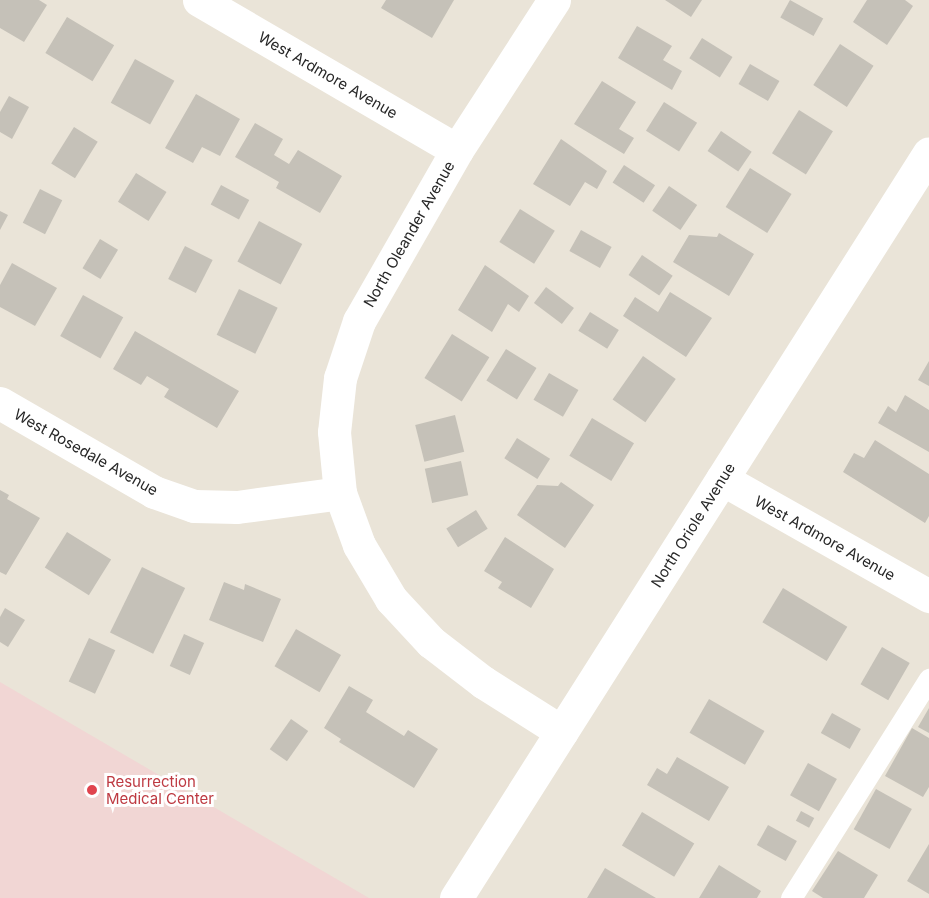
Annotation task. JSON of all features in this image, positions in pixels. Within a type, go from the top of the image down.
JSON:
[{"type":"street","name":"West Ardmore Avenue","points":[[199,0],[457,150]]},
{"type":"street","name":"North Oleander Avenue","points":[[340,493],[334,432],[340,378],[355,332],[457,150],[554,0]]},
{"type":"street","name":"North Oriole Avenue","points":[[456,898],[929,153]]},
{"type":"street","name":"West Rosedale Avenue","points":[[0,403],[154,492],[194,506],[237,507],[340,493]]},
{"type":"street","name":"West Ardmore Avenue","points":[[722,480],[929,597]]},
{"type":"street","points":[[340,493],[359,545],[391,599],[431,642],[483,682],[562,732]]},
{"type":"lane","points":[[791,898],[929,679]]},
{"type":"shaded area","name":"Resurrection Medical Center","points":[[0,682],[369,898],[0,898]]},
{"type":"building","points":[[0,0],[39,0],[47,5],[24,42],[0,28]]},
{"type":"building","points":[[386,0],[454,0],[432,38],[381,8]]},
{"type":"building","points":[[665,0],[702,0],[691,17]]},
{"type":"building","points":[[790,0],[823,18],[814,36],[780,17]]},
{"type":"building","points":[[867,0],[905,0],[913,6],[887,45],[853,22]]},
{"type":"building","points":[[67,17],[114,45],[93,81],[45,53]]},
{"type":"building","points":[[637,26],[672,46],[663,60],[682,71],[672,90],[618,58]]},
{"type":"building","points":[[702,38],[733,57],[720,77],[689,58]]},
{"type":"building","points":[[840,44],[874,66],[847,107],[813,85]]},
{"type":"building","points":[[135,59],[174,81],[150,125],[111,103]]},
{"type":"building","points":[[750,64],[779,81],[768,101],[738,84]]},
{"type":"building","points":[[602,81],[636,102],[619,129],[634,138],[624,154],[574,124]]},
{"type":"building","points":[[196,94],[240,119],[220,156],[202,147],[193,163],[165,148]]},
{"type":"building","points":[[9,96],[29,107],[12,139],[0,132],[0,112]]},
{"type":"building","points":[[664,102],[697,123],[679,152],[646,131]]},
{"type":"building","points":[[799,110],[833,131],[806,174],[772,153]]},
{"type":"building","points":[[255,123],[283,139],[274,155],[289,164],[298,150],[342,176],[320,213],[276,188],[279,182],[235,157]]},
{"type":"building","points":[[74,127],[98,142],[75,178],[51,163]]},
{"type":"building","points":[[721,131],[752,152],[738,172],[708,151]]},
{"type":"building","points":[[561,139],[607,171],[597,189],[585,182],[570,206],[533,184]]},
{"type":"building","points":[[624,165],[655,185],[644,203],[613,183]]},
{"type":"building","points":[[750,168],[792,194],[767,233],[726,207]]},
{"type":"building","points":[[136,173],[167,192],[149,221],[118,202]]},
{"type":"building","points":[[221,185],[249,200],[239,219],[211,204]]},
{"type":"building","points":[[669,186],[697,205],[680,230],[652,211]]},
{"type":"building","points":[[40,189],[62,200],[45,234],[23,223]]},
{"type":"building","points":[[520,209],[555,231],[534,264],[499,242]]},
{"type":"building","points":[[0,211],[8,215],[0,230]]},
{"type":"building","points":[[259,221],[302,244],[281,285],[237,262]]},
{"type":"building","points":[[581,230],[612,247],[600,268],[569,251]]},
{"type":"building","points":[[719,233],[754,254],[729,296],[673,262],[689,235],[717,237]]},
{"type":"building","points":[[100,239],[118,250],[100,279],[82,268]]},
{"type":"building","points":[[185,246],[213,260],[196,293],[168,279]]},
{"type":"building","points":[[642,255],[673,276],[659,296],[629,275]]},
{"type":"building","points":[[12,263],[57,288],[35,326],[0,307],[0,285]]},
{"type":"building","points":[[485,265],[529,296],[519,312],[508,304],[492,332],[458,310]]},
{"type":"building","points":[[546,287],[574,308],[562,324],[534,303]]},
{"type":"building","points":[[239,289],[278,308],[255,354],[217,335]]},
{"type":"building","points":[[670,292],[712,318],[686,357],[623,316],[635,297],[658,312]]},
{"type":"building","points":[[83,295],[123,317],[100,358],[60,336]]},
{"type":"building","points":[[590,312],[619,330],[607,349],[578,331]]},
{"type":"building","points":[[135,331],[239,391],[217,428],[164,397],[169,389],[147,376],[141,385],[113,369]]},
{"type":"building","points":[[452,334],[489,357],[462,401],[424,378]]},
{"type":"building","points":[[506,349],[537,368],[517,399],[486,380]]},
{"type":"building","points":[[643,356],[676,379],[645,422],[613,399]]},
{"type":"building","points":[[929,361],[929,386],[918,380]]},
{"type":"building","points":[[549,373],[578,390],[563,417],[534,400]]},
{"type":"building","points":[[905,395],[929,410],[929,452],[878,423],[888,406],[896,412]]},
{"type":"building","points":[[455,415],[464,452],[424,462],[415,425]]},
{"type":"building","points":[[592,418],[634,443],[611,481],[569,456]]},
{"type":"building","points":[[517,438],[550,459],[537,479],[504,458]]},
{"type":"building","points":[[875,440],[929,474],[929,516],[925,523],[843,472],[854,453],[864,458]]},
{"type":"building","points":[[461,461],[468,495],[432,503],[425,469]]},
{"type":"building","points":[[561,482],[594,505],[565,548],[517,515],[537,485],[558,486]]},
{"type":"building","points":[[0,490],[9,495],[7,499],[40,518],[6,575],[0,572]]},
{"type":"building","points":[[476,510],[488,529],[458,547],[446,529]]},
{"type":"building","points":[[67,532],[111,560],[89,595],[45,568]]},
{"type":"building","points":[[505,537],[554,569],[531,608],[498,588],[502,582],[484,571]]},
{"type":"building","points":[[142,567],[185,588],[153,654],[110,633]]},
{"type":"building","points":[[224,582],[244,590],[245,584],[281,599],[263,642],[209,620]]},
{"type":"building","points":[[783,588],[847,627],[827,661],[762,622]]},
{"type":"building","points":[[5,608],[25,620],[8,647],[0,642],[0,617]]},
{"type":"building","points":[[296,629],[341,655],[320,692],[274,666]]},
{"type":"building","points":[[184,634],[204,643],[190,675],[170,666]]},
{"type":"building","points":[[89,638],[115,650],[95,694],[69,682]]},
{"type":"building","points":[[882,647],[910,663],[888,700],[860,684]]},
{"type":"building","points":[[349,686],[373,700],[366,712],[404,736],[408,730],[438,749],[414,788],[339,742],[341,739],[324,728]]},
{"type":"building","points":[[709,699],[764,731],[745,765],[690,733]]},
{"type":"building","points":[[929,708],[929,733],[918,727]]},
{"type":"building","points":[[832,713],[861,729],[850,749],[821,733]]},
{"type":"building","points":[[291,719],[308,731],[287,761],[270,749]]},
{"type":"building","points":[[912,728],[929,738],[929,787],[923,797],[885,776]]},
{"type":"building","points":[[677,757],[729,787],[709,821],[647,785],[657,768],[667,774]]},
{"type":"building","points":[[808,763],[837,779],[819,811],[790,795]]},
{"type":"building","points":[[876,789],[912,809],[890,849],[854,829]]},
{"type":"building","points":[[801,811],[814,818],[809,828],[796,821]]},
{"type":"building","points":[[642,812],[694,843],[674,877],[622,845]]},
{"type":"building","points":[[768,825],[797,841],[786,861],[757,845]]},
{"type":"building","points":[[929,844],[929,894],[907,881]]},
{"type":"building","points":[[838,851],[878,875],[864,898],[823,898],[812,891]]},
{"type":"building","points":[[719,865],[761,891],[757,898],[699,898]]},
{"type":"building","points":[[605,868],[656,898],[587,898]]},
{"type":"place","name":"Resurrection Medical Center","points":[[92,790]]}]
